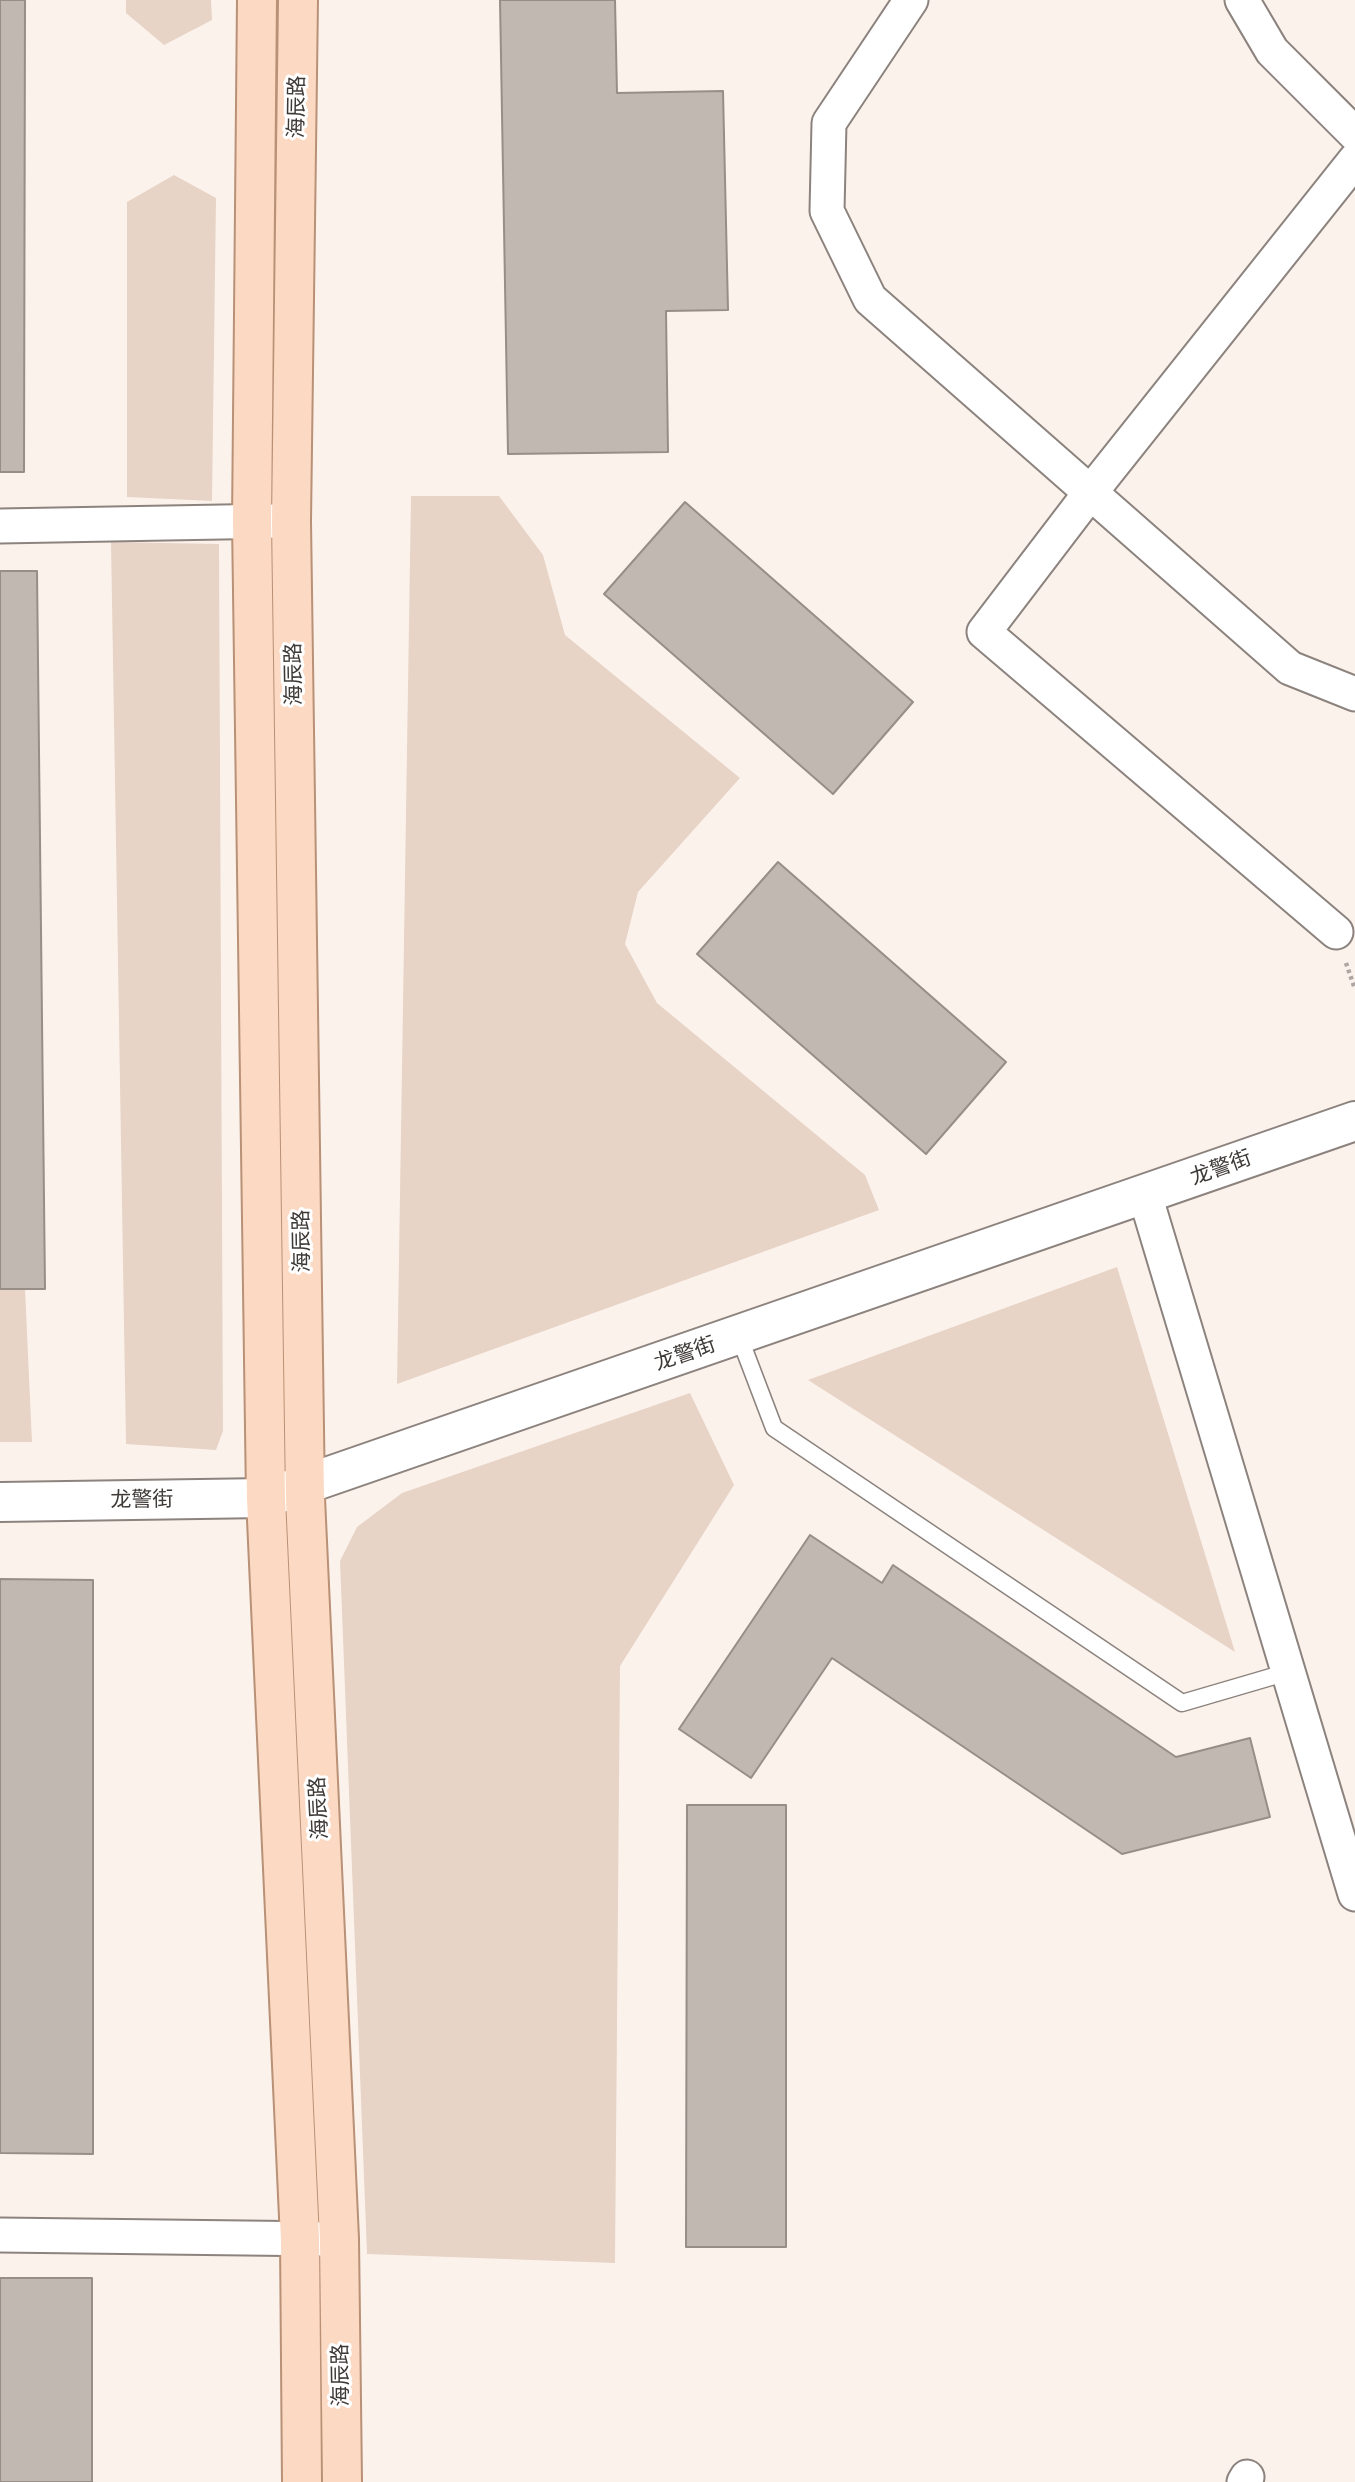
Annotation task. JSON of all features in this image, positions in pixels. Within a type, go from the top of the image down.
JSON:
[{"type":"main road","name":"海辰路","points":[[257,0],[252,522],[266,1498],[300,2239],[302,2482]]},
{"type":"main road","name":"海辰路","points":[[298,0],[291,521],[305,1485],[339,2239],[342,2482]]},
{"type":"street","points":[[911,0],[829,123],[827,211],[870,299],[1290,668],[1355,694]]},
{"type":"street","points":[[1242,0],[1272,51],[1355,134]]},
{"type":"street","points":[[1336,932],[984,632],[1090,493],[1355,160]]},
{"type":"street","points":[[0,526],[291,521]]},
{"type":"street","name":"龙警街","points":[[0,1502],[266,1498],[1355,1121]]},
{"type":"street","points":[[1145,1195],[1355,1894]]},
{"type":"street","points":[[0,2235],[339,2239]]},
{"type":"lane","points":[[739,1336],[774,1428],[1182,1703],[1288,1672]]},
{"type":"shaded area","points":[[126,0],[211,0],[212,20],[164,45],[126,13]]},
{"type":"shaded area","points":[[174,175],[216,198],[212,501],[127,497],[127,202]]},
{"type":"shaded area","points":[[411,496],[499,496],[543,555],[565,635],[740,778],[638,892],[625,944],[657,1003],[865,1175],[879,1210],[397,1384]]},
{"type":"shaded area","points":[[111,542],[219,544],[223,1431],[216,1450],[126,1444]]},
{"type":"shaded area","points":[[1117,1267],[1235,1652],[808,1380]]},
{"type":"shaded area","points":[[0,1289],[25,1289],[32,1442],[0,1442]]},
{"type":"shaded area","points":[[690,1393],[734,1485],[620,1666],[615,2263],[367,2254],[340,1561],[357,1527],[402,1493]]},
{"type":"building","points":[[0,0],[25,0],[24,472],[0,472]]},
{"type":"building","points":[[500,0],[615,0],[617,93],[723,91],[728,310],[666,311],[668,452],[508,454]]},
{"type":"building","points":[[685,502],[913,702],[833,794],[604,594]]},
{"type":"building","points":[[0,571],[37,571],[45,1289],[0,1289]]},
{"type":"building","points":[[778,862],[1006,1062],[926,1154],[697,954]]},
{"type":"building","points":[[810,1535],[882,1583],[893,1565],[1176,1757],[1250,1738],[1270,1817],[1122,1854],[832,1658],[751,1778],[679,1729]]},
{"type":"building","points":[[0,1579],[93,1580],[93,2154],[0,2153]]},
{"type":"building","points":[[687,1805],[786,1805],[786,2247],[686,2247]]},
{"type":"building","points":[[0,2278],[92,2278],[92,2482],[0,2482]]}]
